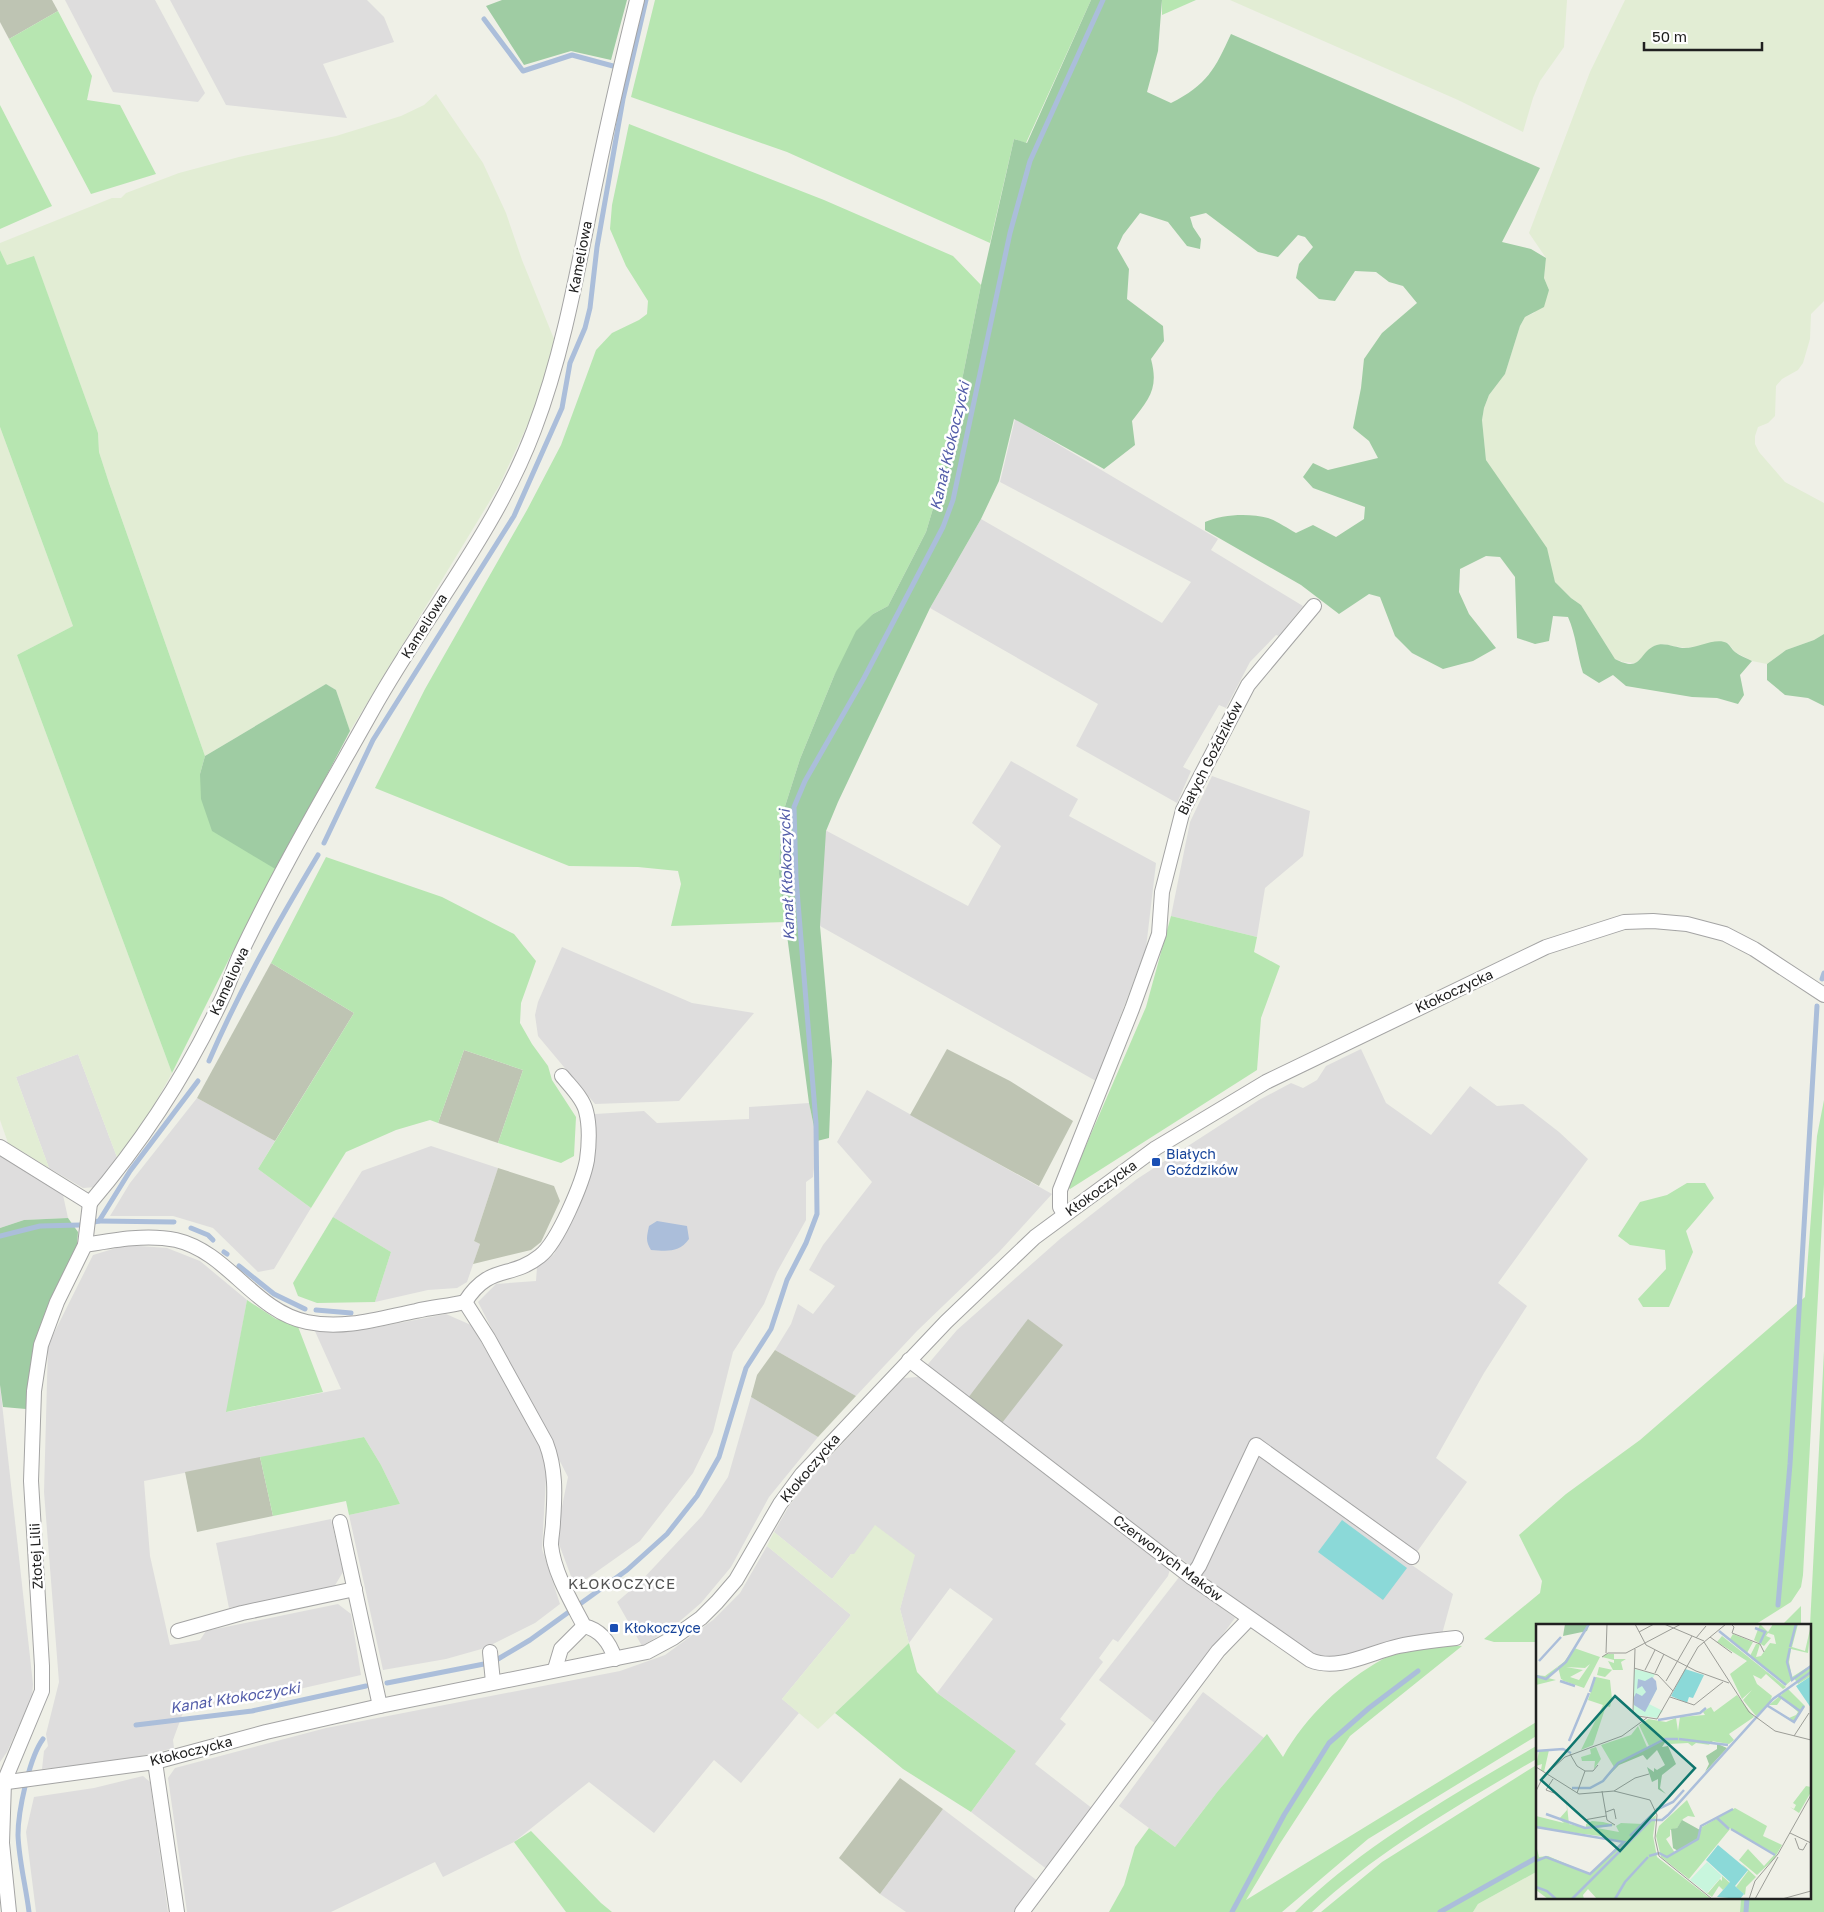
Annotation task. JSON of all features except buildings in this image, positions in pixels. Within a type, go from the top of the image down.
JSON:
[{"type":"street","name":"Kameliowa","points":[[90,1203],[137,1143],[188,1062],[222,999],[239,958],[300,840],[375,705],[508,489],[530,441],[550,383],[567,320],[621,65],[637,0]]},
{"type":"street","name":"Białych Goździków","points":[[1064,1214],[1060,1206],[1060,1190],[1132,1008],[1159,934],[1162,892],[1183,810],[1248,685],[1314,606]]},
{"type":"street","name":"Kłokoczycka","points":[[2,1783],[155,1762],[266,1732],[380,1706],[555,1669],[647,1652],[673,1638],[706,1613],[736,1580],[780,1504],[802,1474],[909,1360],[1035,1238],[1064,1214],[1156,1148],[1266,1082],[1546,947],[1596,929],[1624,922],[1653,921],[1687,924],[1725,934],[1754,950],[1824,995]]},
{"type":"street","points":[[85,1245],[123,1239],[159,1238],[177,1240],[210,1257],[260,1299],[288,1316],[307,1322],[377,1321],[416,1311],[465,1302],[480,1282],[494,1274],[528,1264],[542,1255],[568,1212],[587,1161],[589,1133],[586,1109],[562,1076]]},
{"type":"street","points":[[0,1147],[90,1203]]},
{"type":"street","name":"Złotej Lilii","points":[[10,1912],[2,1843],[2,1783],[42,1692],[32,1481],[34,1391],[44,1336],[57,1302],[85,1245],[90,1203]]},
{"type":"street","points":[[465,1302],[493,1346],[546,1443],[553,1461],[555,1490],[552,1545],[557,1568],[584,1626],[594,1629],[604,1637],[611,1646],[615,1659]]},
{"type":"street","name":"Czerwonych Maków","points":[[909,1360],[1191,1577],[1249,1619],[1319,1664],[1331,1665],[1397,1646],[1456,1638]]},
{"type":"street","points":[[1191,1577],[1199,1566],[1256,1445],[1412,1557]]},
{"type":"street","points":[[340,1522],[380,1706]]},
{"type":"street","points":[[178,1631],[242,1613],[355,1590]]},
{"type":"street","points":[[1022,1912],[1218,1652],[1249,1619]]},
{"type":"street","points":[[555,1669],[561,1649],[584,1626]]},
{"type":"street","points":[[490,1652],[493,1682]]},
{"type":"street","points":[[155,1762],[177,1912]]},
{"type":"shaded area","points":[[0,0],[52,0],[58,11],[9,39],[0,22]]},
{"type":"shaded area","points":[[65,0],[155,0],[205,93],[198,102],[113,92]]},
{"type":"shaded area","points":[[170,0],[367,0],[384,17],[394,42],[323,64],[347,118],[226,105]]},
{"type":"shaded area","points":[[1230,0],[1567,0],[1564,47],[1540,81],[1523,132],[1458,100]]},
{"type":"shaded area","points":[[1625,0],[1824,0],[1824,301],[1811,314],[1810,339],[1803,363],[1798,370],[1782,379],[1776,386],[1775,416],[1768,423],[1758,427],[1755,444],[1759,452],[1785,482],[1824,503],[1824,634],[1814,640],[1786,650],[1767,664],[1752,661],[1735,652],[1728,643],[1721,642],[1686,648],[1662,644],[1654,646],[1640,661],[1635,663],[1615,659],[1581,605],[1555,582],[1551,569],[1486,460],[1482,420],[1484,408],[1489,395],[1505,374],[1520,326],[1525,317],[1534,313],[1549,290],[1544,278],[1546,258],[1529,233],[1590,72]]},
{"type":"shaded area","points":[[436,94],[483,163],[506,213],[522,260],[554,339],[547,372],[534,411],[499,486],[350,731],[336,690],[326,684],[205,756],[109,483],[99,452],[98,433],[34,257],[7,266],[0,250],[0,243],[112,198],[121,198],[126,193],[179,173],[239,157],[336,136],[401,116],[424,105]]},
{"type":"shaded area","points":[[1015,419],[1218,539],[1211,550],[1303,606],[1279,636],[1276,635],[1250,662],[1226,708],[1219,705],[1183,767],[1191,771],[1177,803],[1076,746],[1098,704],[930,608],[981,519],[1162,623],[1191,582],[1000,482]]},
{"type":"shaded area","points":[[0,427],[73,626],[17,655],[172,1073],[153,1107],[118,1160],[78,1054],[16,1077],[49,1168],[8,1143],[0,1120]]},
{"type":"shaded area","points":[[1011,761],[1078,799],[1069,816],[1156,863],[1146,948],[1096,1081],[820,926],[810,822],[968,906],[1001,846],[972,823]]},
{"type":"shaded area","points":[[1212,776],[1310,811],[1303,856],[1265,888],[1257,937],[1171,916],[1190,822]]},
{"type":"shaded area","points":[[562,947],[692,1003],[754,1013],[679,1101],[595,1104],[538,1036],[535,1015],[538,1002]]},
{"type":"shaded area","points":[[271,963],[354,1013],[275,1141],[197,1098]]},
{"type":"shaded area","points":[[947,1049],[1010,1081],[1073,1121],[1039,1186],[910,1115]]},
{"type":"shaded area","points":[[1361,1049],[1386,1103],[1431,1135],[1470,1086],[1497,1106],[1523,1104],[1559,1132],[1588,1159],[1498,1283],[1527,1306],[1484,1373],[1436,1458],[1467,1482],[1409,1563],[1453,1594],[1442,1634],[1335,1661],[1319,1660],[1244,1607],[1179,1557],[1170,1569],[1168,1576],[1118,1642],[1113,1639],[1099,1658],[1103,1662],[1060,1719],[1066,1724],[1035,1764],[1093,1809],[1048,1870],[971,1812],[1016,1751],[937,1693],[993,1619],[950,1588],[909,1643],[900,1609],[914,1555],[851,1554],[832,1579],[774,1532],[789,1506],[810,1478],[904,1378],[917,1377],[957,1330],[1060,1239],[1137,1179],[1259,1100],[1291,1083],[1303,1088],[1317,1080],[1326,1066]]},
{"type":"shaded area","points":[[464,1050],[523,1070],[498,1143],[438,1123]]},
{"type":"shaded area","points":[[78,1054],[118,1160],[96,1187],[83,1188],[49,1168],[16,1077]]},
{"type":"shaded area","points":[[867,1090],[1052,1194],[999,1252],[917,1331],[856,1396],[775,1350],[791,1324],[798,1304],[813,1314],[835,1286],[809,1270],[823,1245],[872,1182],[837,1142]]},
{"type":"shaded area","points":[[197,1098],[275,1141],[258,1169],[311,1208],[274,1269],[258,1272],[213,1228],[173,1216],[110,1216],[130,1183]]},
{"type":"shaded area","points":[[809,1103],[817,1141],[813,1177],[806,1182],[806,1220],[777,1272],[764,1304],[733,1352],[713,1432],[693,1473],[640,1541],[575,1587],[556,1536],[568,1477],[478,1302],[496,1284],[536,1281],[537,1267],[554,1254],[583,1191],[594,1149],[595,1114],[644,1111],[657,1123],[749,1119],[749,1107]]},
{"type":"shaded area","points":[[431,1146],[498,1168],[474,1241],[480,1244],[467,1282],[457,1288],[428,1290],[375,1302],[391,1252],[333,1217],[362,1171]]},
{"type":"shaded area","points":[[0,1155],[63,1195],[68,1218],[24,1220],[0,1228]]},
{"type":"shaded area","points":[[498,1168],[554,1186],[560,1201],[541,1242],[531,1250],[473,1264],[480,1244],[474,1241]]},
{"type":"shaded area","points":[[657,1221],[687,1226],[689,1239],[677,1249],[667,1251],[651,1250],[647,1241],[648,1230],[649,1226]]},
{"type":"shaded area","points":[[126,1245],[167,1248],[200,1261],[247,1300],[227,1412],[341,1389],[314,1329],[368,1329],[446,1314],[471,1325],[520,1408],[547,1460],[542,1549],[560,1604],[535,1623],[485,1648],[446,1659],[383,1670],[349,1515],[400,1504],[381,1465],[364,1437],[144,1481],[150,1556],[170,1645],[200,1640],[206,1631],[338,1604],[351,1614],[361,1675],[229,1705],[184,1710],[173,1740],[174,1748],[118,1762],[42,1769],[44,1751],[48,1746],[46,1734],[59,1682],[44,1492],[48,1345],[93,1255]]},
{"type":"shaded area","points":[[1028,1319],[1063,1345],[1002,1423],[968,1398]]},
{"type":"shaded area","points":[[775,1350],[856,1396],[818,1437],[751,1397],[757,1375]]},
{"type":"shaded area","points":[[0,1385],[33,1684],[32,1697],[7,1752],[0,1762]]},
{"type":"shaded area","points":[[751,1397],[818,1437],[769,1497],[731,1567],[701,1603],[673,1627],[642,1646],[617,1602],[640,1582],[702,1516],[728,1477]]},
{"type":"shaded area","points":[[260,1457],[273,1516],[197,1532],[185,1472]]},
{"type":"shaded area","points":[[331,1519],[343,1572],[334,1587],[229,1608],[216,1543]]},
{"type":"shaded area","points":[[1342,1520],[1407,1568],[1383,1600],[1318,1552]]},
{"type":"shaded area","points":[[875,1525],[915,1555],[900,1609],[909,1643],[818,1729],[782,1699],[851,1615],[767,1546],[774,1532],[832,1579],[851,1554],[854,1554]]},
{"type":"shaded area","points":[[767,1546],[851,1615],[782,1699],[799,1713],[741,1783],[714,1760],[654,1833],[589,1782],[514,1842],[443,1877],[435,1862],[331,1912],[187,1912],[168,1778],[175,1768],[326,1728],[620,1671],[665,1655],[713,1620],[740,1593]]},
{"type":"shaded area","points":[[1180,1576],[1235,1618],[1156,1724],[1099,1680]]},
{"type":"shaded area","points":[[1203,1692],[1264,1738],[1218,1791],[1175,1847],[1119,1806]]},
{"type":"shaded area","points":[[143,1776],[150,1782],[168,1912],[36,1912],[26,1832],[34,1797],[94,1788]]},
{"type":"shaded area","points":[[900,1778],[943,1809],[880,1894],[839,1858]]},
{"type":"shaded area","points":[[943,1809],[1039,1882],[1017,1912],[906,1912],[880,1894]]},
{"type":"shaded area","points":[[1536,1872],[1536,1900],[1741,1900],[1740,1912],[1473,1912],[1478,1904]]},
{"type":"green space","points":[[502,0],[627,0],[611,60],[571,51],[524,65],[486,6]]},
{"type":"green space","points":[[655,0],[1091,0],[1026,143],[1014,139],[990,243],[787,152],[631,97]]},
{"type":"green space","points":[[1091,0],[1162,0],[1158,51],[1147,92],[1171,103],[1193,90],[1202,82],[1220,57],[1231,34],[1540,168],[1502,242],[1531,249],[1546,258],[1544,278],[1549,290],[1544,307],[1525,317],[1520,326],[1505,374],[1489,395],[1484,408],[1482,420],[1486,460],[1547,548],[1555,582],[1581,605],[1615,659],[1630,664],[1639,661],[1649,649],[1658,645],[1666,644],[1685,648],[1723,641],[1734,651],[1752,661],[1740,675],[1744,695],[1738,704],[1717,698],[1692,697],[1626,686],[1613,675],[1599,683],[1583,673],[1568,617],[1553,616],[1549,641],[1535,644],[1517,638],[1515,577],[1500,557],[1486,556],[1460,569],[1459,592],[1469,614],[1496,648],[1473,661],[1443,669],[1412,653],[1395,636],[1380,597],[1369,594],[1339,614],[1301,585],[1205,530],[1205,522],[1212,519],[1236,515],[1253,515],[1271,519],[1296,533],[1313,525],[1336,537],[1364,519],[1365,507],[1313,488],[1303,477],[1313,463],[1328,470],[1378,458],[1369,441],[1353,428],[1361,388],[1364,359],[1382,333],[1417,303],[1403,286],[1389,282],[1376,272],[1355,271],[1335,301],[1319,299],[1296,278],[1299,264],[1313,247],[1305,237],[1298,235],[1278,257],[1258,252],[1206,213],[1190,217],[1193,227],[1201,239],[1200,249],[1187,246],[1168,222],[1140,213],[1123,235],[1117,248],[1129,269],[1127,299],[1163,326],[1164,341],[1151,359],[1154,378],[1151,393],[1132,421],[1135,445],[1104,469],[1014,419],[999,481],[981,519],[930,608],[826,831],[820,926],[832,1061],[829,1138],[817,1141],[809,1103],[779,874],[781,819],[800,759],[834,676],[856,631],[873,614],[888,606],[926,532],[943,475],[981,285],[1014,139],[1027,143]]},
{"type":"green space","points":[[1162,0],[1196,0],[1162,15]]},
{"type":"green space","points":[[58,11],[92,76],[87,100],[120,105],[156,174],[91,194],[9,39]]},
{"type":"green space","points":[[0,105],[52,206],[0,229]]},
{"type":"green space","points":[[629,124],[824,200],[953,256],[981,285],[943,475],[926,532],[888,606],[873,614],[834,676],[800,759],[781,819],[779,874],[786,922],[671,926],[681,884],[678,871],[638,867],[569,866],[375,788],[425,689],[527,510],[561,445],[596,350],[612,333],[647,314],[648,301],[626,266],[610,229],[612,205]]},
{"type":"green space","points":[[0,250],[7,265],[34,256],[98,433],[99,452],[109,483],[205,756],[200,774],[277,870],[233,951],[172,1073],[17,655],[73,626],[0,427]]},
{"type":"green space","points":[[1824,634],[1824,706],[1808,698],[1785,695],[1767,680],[1767,664],[1786,650],[1814,640]]},
{"type":"green space","points":[[326,684],[336,690],[350,731],[277,870],[212,831],[201,799],[200,774],[205,756]]},
{"type":"green space","points":[[326,857],[442,897],[514,934],[536,961],[521,1003],[520,1023],[548,1066],[552,1080],[576,1117],[574,1156],[561,1163],[498,1143],[523,1070],[464,1050],[438,1123],[430,1120],[396,1130],[346,1152],[311,1208],[258,1169],[354,1013],[271,963]]},
{"type":"green space","points":[[1171,916],[1257,937],[1254,952],[1280,966],[1261,1018],[1257,1070],[1070,1189],[1068,1187],[1146,1007]]},
{"type":"green space","points":[[1824,1100],[1824,1184],[1801,1587],[1791,1602],[1756,1624],[1536,1624],[1536,1642],[1494,1642],[1484,1639],[1540,1593],[1542,1581],[1519,1535],[1566,1494],[1640,1440],[1805,1297],[1817,1136]]},
{"type":"green space","points":[[1687,1183],[1705,1183],[1714,1198],[1686,1231],[1693,1252],[1669,1307],[1643,1307],[1638,1299],[1666,1269],[1665,1250],[1630,1245],[1618,1236],[1640,1202],[1667,1195]]},
{"type":"green space","points":[[333,1217],[391,1252],[375,1302],[317,1303],[298,1296],[293,1283]]},
{"type":"green space","points":[[68,1218],[78,1232],[77,1246],[36,1342],[26,1409],[3,1407],[0,1385],[0,1228],[24,1220]]},
{"type":"green space","points":[[247,1300],[276,1319],[297,1324],[323,1392],[226,1412]]},
{"type":"green space","points":[[1824,1351],[1824,1912],[1740,1912],[1741,1900],[1812,1900],[1812,1624],[1810,1624]]},
{"type":"green space","points":[[364,1437],[381,1465],[400,1504],[349,1515],[346,1501],[273,1516],[260,1457]]},
{"type":"green space","points":[[1801,1606],[1801,1624],[1783,1624]]},
{"type":"green space","points":[[909,1643],[917,1672],[937,1693],[1016,1751],[971,1812],[903,1769],[835,1713]]},
{"type":"green space","points":[[1435,1644],[1462,1646],[1350,1736],[1279,1845],[1246,1900],[1536,1722],[1536,1736],[1368,1839],[1282,1912],[1109,1912],[1124,1885],[1135,1847],[1149,1828],[1175,1847],[1218,1791],[1267,1734],[1283,1757],[1302,1728],[1326,1701],[1368,1668],[1389,1656]]},
{"type":"green space","points":[[1536,1746],[1536,1759],[1393,1848],[1338,1889],[1312,1912],[1295,1912],[1351,1864],[1411,1821]]},
{"type":"green space","points":[[1536,1765],[1536,1872],[1478,1904],[1473,1912],[1321,1912],[1382,1862]]},
{"type":"green space","points":[[531,1831],[612,1912],[566,1912],[514,1842]]},
{"type":"waterway","points":[[324,843],[373,740],[514,516],[562,408],[570,363],[585,328],[590,308],[597,247],[623,99],[646,0]]},
{"type":"waterway","name":"Kanał Kłokoczycki","points":[[498,1659],[530,1640],[627,1570],[667,1534],[697,1496],[719,1457],[746,1368],[771,1329],[787,1280],[806,1243],[817,1214],[816,1123],[796,878],[794,807],[805,781],[864,678],[943,527],[953,500],[1010,233],[1030,161],[1103,0]]},
{"type":"waterway","points":[[484,19],[523,71],[572,55],[613,66]]},
{"type":"waterway","points":[[209,1061],[233,1008],[260,956],[318,855]]},
{"type":"waterway","points":[[1822,979],[1824,973]]},
{"type":"waterway","points":[[1778,1605],[1790,1464],[1817,1006]]},
{"type":"waterway","points":[[94,1222],[99,1221],[130,1171],[198,1081]]},
{"type":"waterway","points":[[99,1221],[174,1222]]},
{"type":"waterway","points":[[0,1236],[40,1226],[80,1225]]},
{"type":"waterway","points":[[191,1228],[208,1235],[213,1240]]},
{"type":"waterway","points":[[239,1266],[274,1294],[305,1309]]},
{"type":"waterway","points":[[316,1310],[351,1313]]},
{"type":"waterway","name":"Kanał Kłokoczycki","points":[[387,1683],[484,1664]]},
{"type":"waterway","points":[[1232,1912],[1284,1815],[1329,1743],[1369,1708],[1418,1671]]},
{"type":"waterway","name":"Kanał Kłokoczycki","points":[[136,1725],[252,1711],[366,1686]]},
{"type":"waterway","name":"Kanał Kłokoczycki","points":[[29,1912],[20,1854],[18,1825],[29,1772],[43,1739]]},
{"type":"waterway","points":[[1440,1912],[1536,1858]]},
{"type":"waterway","points":[[1746,1912],[1747,1900]]},
{"type":"place","name":"Białych Goździków","points":[[1156,1162]]},
{"type":"place","name":"Kłokoczyce","points":[[614,1628]]},
{"type":"district","name":"KŁOKOCZYCE","points":[[622,1584]]}]
